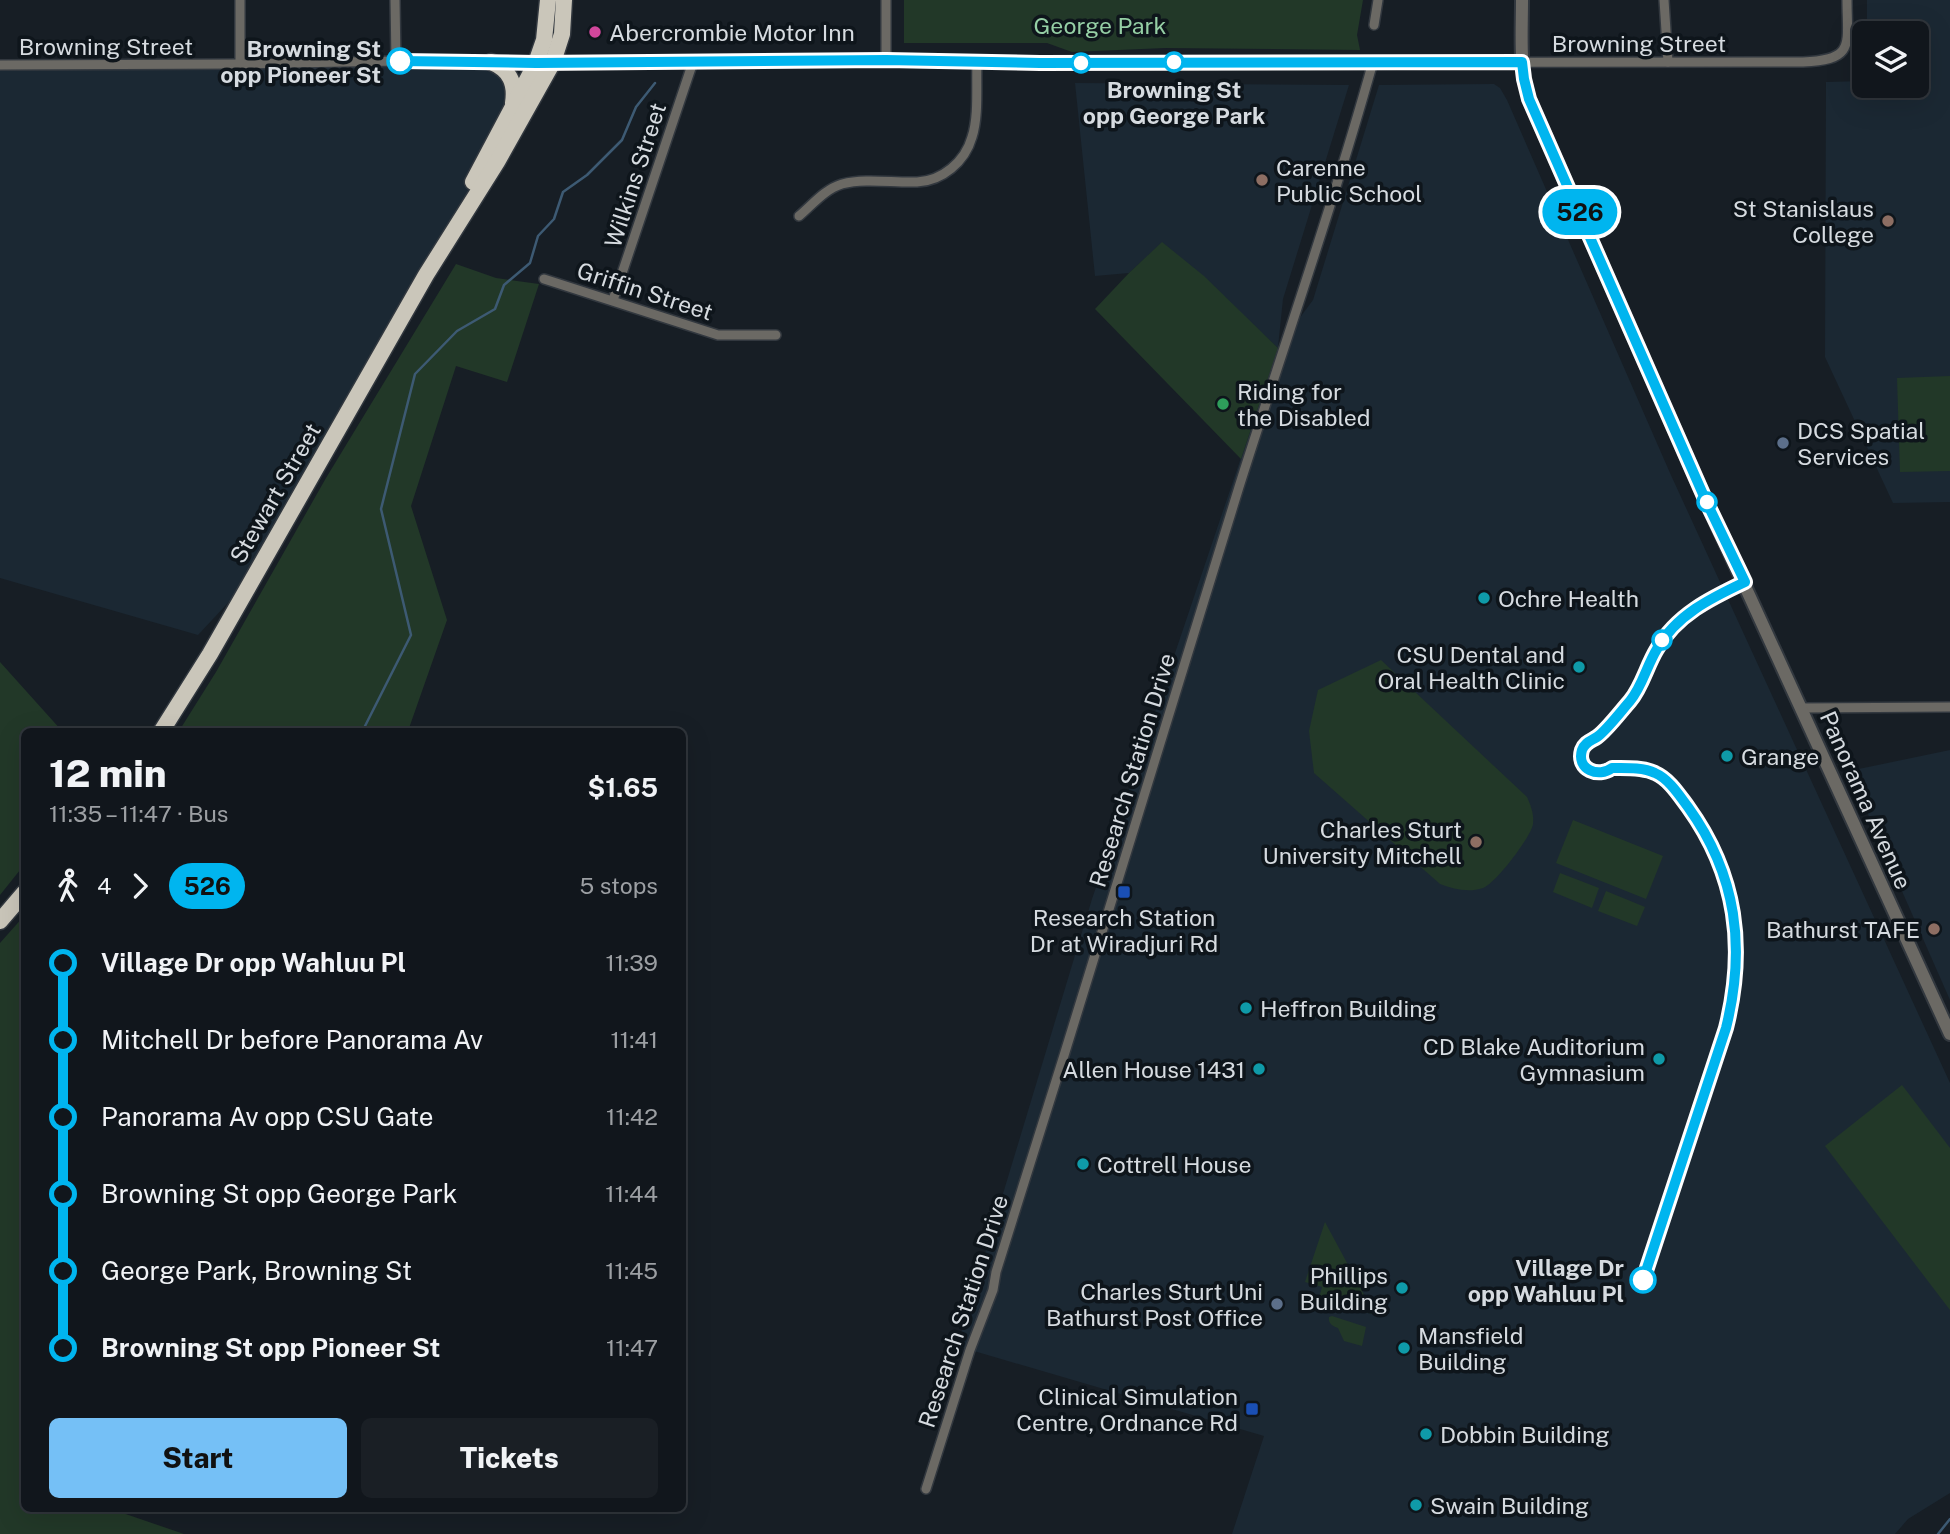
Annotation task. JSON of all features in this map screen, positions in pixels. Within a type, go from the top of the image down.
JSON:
[{"type":"highway","name":"Stewart Street","points":[[164,728],[210,654],[426,275],[497,162],[544,63],[548,0]]},
{"type":"highway","name":"Stewart Street","points":[[426,275],[487,156],[562,34],[564,0]]},
{"type":"highway","points":[[491,62],[505,69],[513,83],[515,92],[510,116]]},
{"type":"highway","points":[[0,921],[21,896]]},
{"type":"street","points":[[240,0],[240,65]]},
{"type":"street","points":[[395,0],[396,61]]},
{"type":"street","points":[[886,0],[886,60]]},
{"type":"street","points":[[1374,25],[1378,0]]},
{"type":"street","points":[[1522,0],[1522,62]]},
{"type":"street","points":[[1664,0],[1668,62]]},
{"type":"street","name":"Browning Street","points":[[0,65],[886,60],[1815,62],[1831,60],[1845,48],[1847,0]]},
{"type":"street","name":"Wilkins Street","points":[[613,300],[693,62]]},
{"type":"street","points":[[799,216],[829,190],[840,185],[927,181],[949,171],[959,162],[972,137],[977,62]]},
{"type":"street","name":"Research Station Drive","points":[[926,1489],[970,1350],[993,1290],[996,1272],[1072,1036],[1373,62]]},
{"type":"street","name":"Panorama Avenue","points":[[1522,62],[1529,99],[1706,501],[1950,1034]]},
{"type":"street","name":"Griffin Street","points":[[544,279],[718,335],[776,335]]},
{"type":"street","points":[[1802,708],[1950,707]]},
{"type":"shaded area","name":"St Stanislaus College","points":[[1867,0],[1950,0],[1950,502],[1893,503],[1825,357],[1826,82],[1852,81],[1852,98],[1929,98],[1929,21],[1867,21]]},
{"type":"shaded area","points":[[491,62],[513,83],[487,156],[426,275],[254,575],[198,635],[0,578],[0,65]]},
{"type":"shaded area","name":"Charles Sturt University Mitchell","points":[[1075,83],[1349,85],[1283,299],[1278,347],[1313,300],[1379,85],[1494,84],[1500,88],[1507,100],[1670,473],[1950,1083],[1950,1493],[1908,1519],[1895,1534],[1232,1534],[1264,1436],[957,1346],[1092,899],[1278,348],[1162,243],[1129,273],[1095,276]]},
{"type":"shaded area","name":"Bathurst TAFE","points":[[1950,750],[1950,1000],[1849,771]]},
{"type":"green space","name":"George Park","points":[[904,0],[1363,0],[1357,35],[1360,50],[1165,48],[1072,52],[1047,43],[904,43]]},
{"type":"green space","name":"Riding for the Disabled","points":[[1162,242],[1204,276],[1278,348],[1241,459],[1095,309]]},
{"type":"green space","points":[[456,264],[496,278],[539,284],[507,382],[456,366],[411,506],[447,620],[409,728],[181,728],[216,672],[326,478]]},
{"type":"green space","points":[[1950,376],[1950,471],[1900,472],[1897,378]]},
{"type":"green space","points":[[1381,660],[1527,797],[1533,817],[1531,830],[1504,869],[1483,888],[1466,890],[1440,884],[1314,773],[1309,731],[1318,690]]},
{"type":"green space","points":[[0,662],[59,728],[21,728],[21,869],[0,895]]},
{"type":"green space","points":[[1573,820],[1663,856],[1646,899],[1556,863]]},
{"type":"green space","points":[[1560,873],[1599,888],[1592,908],[1553,892]]},
{"type":"green space","points":[[1606,891],[1645,907],[1637,926],[1598,911]]},
{"type":"green space","points":[[21,919],[21,1512],[120,1512],[184,1534],[0,1534],[0,943]]},
{"type":"green space","points":[[1902,1085],[1950,1148],[1950,1310],[1825,1146]]},
{"type":"green space","points":[[1325,1222],[1375,1315],[1319,1298],[1322,1287],[1305,1282]]},
{"type":"green space","points":[[1329,1317],[1366,1327],[1362,1346],[1344,1341],[1338,1328],[1330,1323]]},
{"type":"waterway","points":[[364,728],[411,635],[381,509],[415,374],[457,331],[495,309],[504,285],[530,263],[538,236],[554,219],[563,192],[587,175],[622,140],[636,107],[655,83]]},
{"type":"waterway","points":[[1938,1534],[1950,1519]]},
{"type":"bus line","name":"526","points":[[400,61],[1522,62],[1529,99],[1706,501],[1745,582],[1692,609],[1675,625],[1657,649],[1633,698],[1597,737],[1586,743],[1581,752],[1582,762],[1590,771],[1601,774],[1612,768],[1627,768],[1653,771],[1663,777],[1678,793],[1705,832],[1718,859],[1729,891],[1735,923],[1736,974],[1726,1028],[1643,1280]]},
{"type":"place","name":"Abercrombie Motor Inn","points":[[595,32]]},
{"type":"place","name":"Browning St opp Pioneer St","points":[[400,61]]},
{"type":"place","name":"Browning St opp George Park","points":[[1174,62]]},
{"type":"place","name":"Carenne Public School","points":[[1262,180]]},
{"type":"place","name":"St Stanislaus College","points":[[1888,221]]},
{"type":"place","name":"Riding for the Disabled","points":[[1223,404]]},
{"type":"place","name":"DCS Spatial Services","points":[[1783,443]]},
{"type":"place","name":"Ochre Health","points":[[1484,598]]},
{"type":"place","name":"CSU Dental and Oral Health Clinic","points":[[1579,667]]},
{"type":"place","name":"Grange","points":[[1727,756]]},
{"type":"place","name":"Charles Sturt University Mitchell","points":[[1476,842]]},
{"type":"place","name":"Research Station Dr at Wiradjuri Rd","points":[[1124,892]]},
{"type":"place","name":"Bathurst TAFE","points":[[1934,929]]},
{"type":"place","name":"Heffron Building","points":[[1246,1008]]},
{"type":"place","name":"CD Blake Auditorium Gymnasium","points":[[1659,1059]]},
{"type":"place","name":"Allen House 1431","points":[[1259,1069]]},
{"type":"place","name":"Cottrell House","points":[[1083,1164]]},
{"type":"place","name":"Village Dr opp Wahluu Pl","points":[[1643,1280]]},
{"type":"place","name":"Phillips Building","points":[[1402,1288]]},
{"type":"place","name":"Charles Sturt Uni Bathurst Post Office","points":[[1277,1304]]},
{"type":"place","name":"Mansfield Building","points":[[1404,1348]]},
{"type":"place","name":"Clinical Simulation Centre, Ordnance Rd","points":[[1252,1409]]},
{"type":"place","name":"Dobbin Building","points":[[1426,1434]]},
{"type":"place","name":"Swain Building","points":[[1416,1505]]}]
